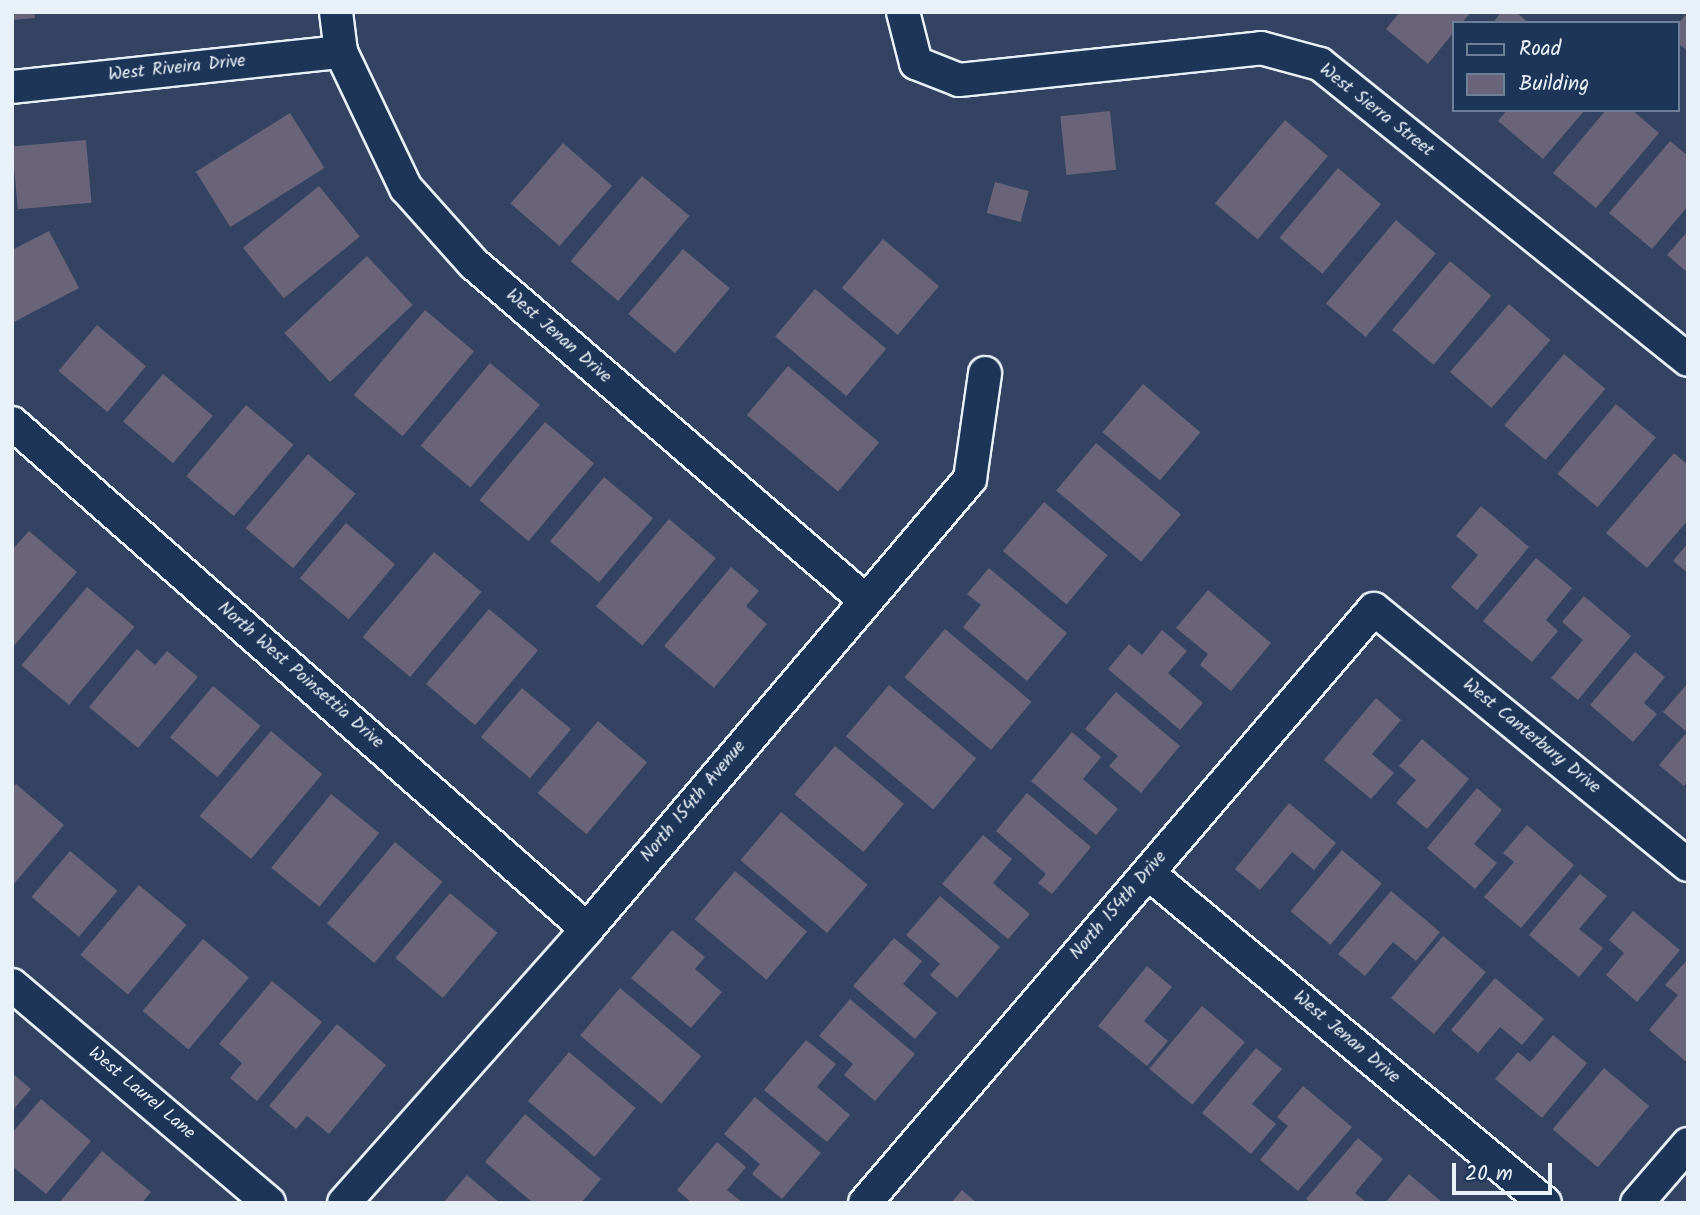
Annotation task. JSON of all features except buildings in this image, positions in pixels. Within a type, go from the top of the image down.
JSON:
[{"type":"street","name":"West Jenan Drive","points":[[336,12],[341,52],[406,188],[472,263],[865,600]]},
{"type":"street","name":"West Sierra Street","points":[[903,12],[916,63],[959,80],[1261,48],[1320,64],[1688,360]]},
{"type":"street","name":"West Riveira Drive","points":[[12,86],[341,52]]},
{"type":"street","name":"North 154th Avenue","points":[[344,1203],[587,929],[970,479],[985,373]]},
{"type":"street","name":"North West Poinsettia Drive","points":[[12,424],[587,929]]},
{"type":"street","name":"West Canterbury Drive","points":[[1374,609],[1688,865]]},
{"type":"street","name":"North 154th Drive","points":[[865,1203],[1374,609]]},
{"type":"street","name":"West Jenan Drive","points":[[1148,873],[1545,1203]]},
{"type":"street","name":"West Laurel Lane","points":[[12,985],[269,1203]]},
{"type":"street","points":[[1637,1203],[1688,1144]]}]
